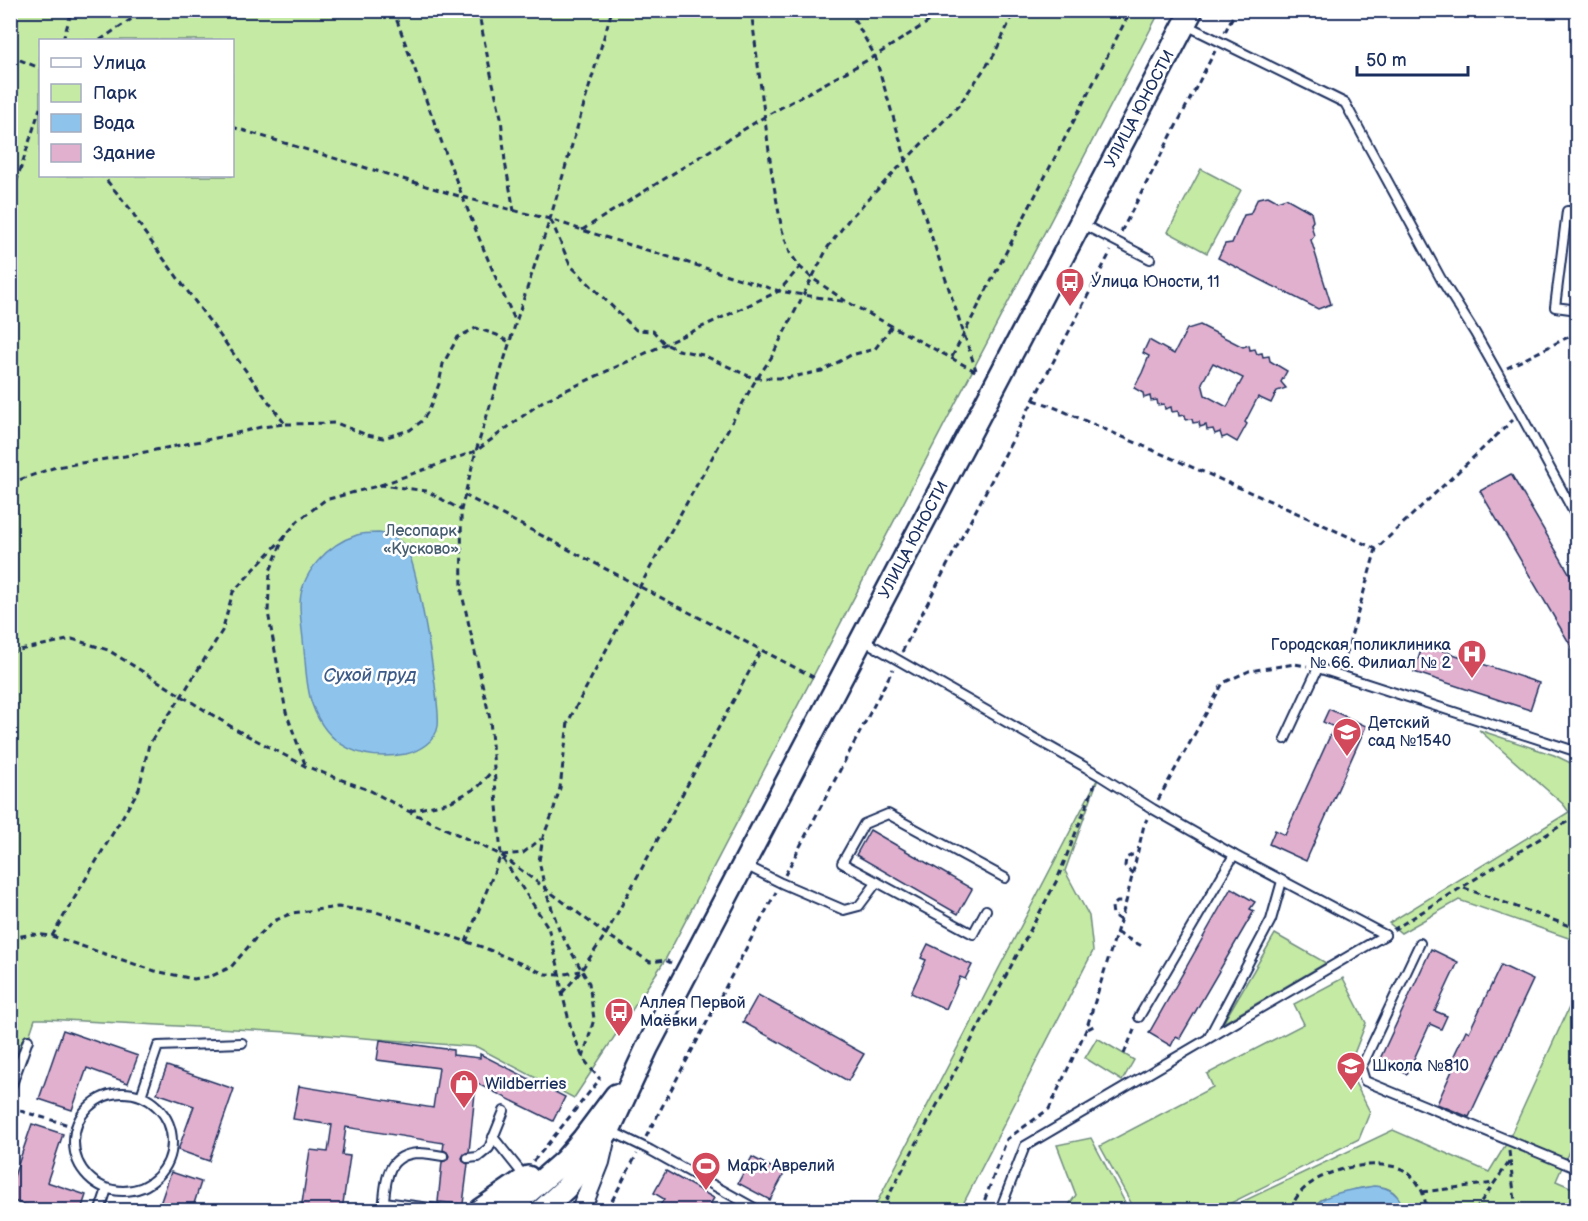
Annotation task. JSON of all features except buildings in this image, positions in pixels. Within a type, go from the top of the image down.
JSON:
[{"type":"main road","name":"УЛИЦА ЮНОСТИ","points":[[542,1210],[566,1188],[608,1132],[636,1069],[1189,17]]},
{"type":"main road","name":"УЛИЦА ЮНОСТИ","points":[[508,1210],[564,1161],[636,1069]]},
{"type":"main road","points":[[480,1210],[527,1172],[583,1139]]},
{"type":"street","points":[[581,1210],[600,1162],[608,1132]]},
{"type":"lane","points":[[1189,17],[1220,41],[1345,103],[1441,279],[1475,333],[1578,520]]},
{"type":"lane","points":[[1578,211],[1567,210],[1555,307],[1578,310]]},
{"type":"lane","points":[[1081,223],[1150,259]]},
{"type":"lane","points":[[862,639],[1234,855],[1385,935]]},
{"type":"lane","points":[[1285,739],[1318,668],[1578,752]]},
{"type":"lane","points":[[986,910],[973,934],[842,863],[864,824],[888,814],[1005,878]]},
{"type":"lane","points":[[1139,1017],[1234,855]]},
{"type":"lane","points":[[744,864],[844,910],[860,906],[877,882]]},
{"type":"lane","points":[[1208,1039],[1271,920],[1282,881]]},
{"type":"lane","points":[[1000,1210],[1025,1146],[1385,935]]},
{"type":"lane","points":[[1420,943],[1361,1068],[1365,1081],[1578,1169]]},
{"type":"lane","points":[[10,1090],[28,1040]]},
{"type":"lane","points":[[141,1096],[158,1046],[242,1043]]},
{"type":"lane","points":[[121,1093],[141,1096],[159,1108],[170,1127],[172,1149],[165,1169],[149,1184],[128,1191],[107,1189],[86,1175],[74,1152],[76,1127],[86,1109],[102,1098],[121,1093]]},
{"type":"lane","points":[[468,1158],[478,1157],[489,1148],[504,1111]]},
{"type":"lane","points":[[608,1132],[641,1146],[758,1210]]},
{"type":"lane","points":[[493,1137],[527,1172]]},
{"type":"lane","points":[[438,1209],[384,1206],[387,1175],[392,1164],[405,1156],[418,1153],[443,1156]]},
{"type":"lane","points":[[100,1210],[107,1189]]},
{"type":"path","points":[[63,39],[72,10]]},
{"type":"path","points":[[102,39],[145,10]]},
{"type":"path","points":[[393,10],[462,197],[516,322]]},
{"type":"path","points":[[478,10],[501,117],[514,211]]},
{"type":"path","points":[[466,942],[501,855],[490,719],[462,594],[461,510],[476,451],[550,219],[612,10]]},
{"type":"path","points":[[751,10],[764,117],[782,230],[790,253],[812,278],[847,302],[977,372],[906,160],[875,56],[849,10]]},
{"type":"path","points":[[582,230],[764,117],[875,56],[947,10]]},
{"type":"path","points":[[584,1058],[594,1019],[589,983],[560,932],[545,889],[539,861],[543,837],[560,789],[568,722],[640,586],[771,358],[828,248],[850,218],[959,105],[994,55],[1015,10]]},
{"type":"path","points":[[952,357],[1131,10]]},
{"type":"path","points":[[607,1210],[781,883],[1236,10]]},
{"type":"path","points":[[10,56],[39,68]]},
{"type":"path","points":[[10,202],[39,111]]},
{"type":"path","points":[[234,128],[462,197],[550,219],[778,291],[847,302]]},
{"type":"path","points":[[104,177],[131,210],[144,232],[285,424]]},
{"type":"path","points":[[550,219],[570,265],[636,330],[653,332],[665,344],[678,350],[703,355],[753,378],[786,378],[822,370],[851,355],[875,349],[892,326]]},
{"type":"path","points":[[52,936],[139,789],[149,744],[222,631],[233,592],[297,521],[325,500],[381,485],[476,451],[543,400],[778,291],[800,267]]},
{"type":"path","points":[[10,483],[56,467],[125,456],[285,424],[336,423],[382,438],[410,430],[422,421],[439,384],[443,364],[458,337],[476,328],[509,342]]},
{"type":"path","points":[[1497,372],[1578,332]]},
{"type":"path","points":[[1034,400],[1376,549]]},
{"type":"path","points":[[1340,675],[1376,549],[1520,413]]},
{"type":"path","points":[[381,485],[427,491],[461,510]]},
{"type":"path","points":[[464,495],[817,679]]},
{"type":"path","points":[[284,537],[270,570],[268,612],[286,712],[305,766]]},
{"type":"path","points":[[10,652],[72,639],[108,650],[235,729],[305,766],[371,791],[501,855],[606,934],[650,962],[665,960],[671,963]]},
{"type":"path","points":[[562,993],[606,934],[761,650]]},
{"type":"path","points":[[981,1210],[1007,1139],[1049,1108],[1086,1030],[1126,902],[1144,825],[1223,683],[1249,671],[1296,664],[1318,668]]},
{"type":"path","points":[[408,811],[450,802],[478,787],[494,769]]},
{"type":"path","points":[[881,1210],[1057,880],[1099,776]]},
{"type":"path","points":[[1385,935],[1578,816]]},
{"type":"path","points":[[501,855],[523,853],[543,837]]},
{"type":"path","points":[[1133,874],[1125,866],[1126,858],[1137,854]]},
{"type":"path","points":[[501,855],[548,927],[571,1028],[584,1058],[600,1079],[527,1172]]},
{"type":"path","points":[[1462,887],[1578,929]]},
{"type":"path","points":[[1120,920],[1113,915],[1112,907],[1117,902],[1126,902]]},
{"type":"path","points":[[10,939],[33,934],[52,936],[155,971],[194,979],[212,976],[231,966],[274,921],[292,913],[338,908],[376,912],[466,942],[545,974],[560,975],[581,970]]},
{"type":"path","points":[[1117,933],[1142,946]]},
{"type":"path","points":[[1124,1054],[1139,1017]]},
{"type":"path","points":[[1086,1030],[1097,1024]]},
{"type":"path","points":[[10,1108],[76,1127]]},
{"type":"path","points":[[1508,1141],[1516,1210]]},
{"type":"path","points":[[1475,1210],[1510,1161]]},
{"type":"path","points":[[1291,1210],[1305,1188],[1321,1177],[1346,1169],[1373,1165],[1398,1168],[1414,1178],[1426,1200],[1426,1210]]},
{"type":"path","points":[[1422,1192],[1494,1183]]},
{"type":"green space","name":"Лесопарк «Кусково»","points":[[11,11],[1160,11],[665,960],[574,1098],[477,1047],[289,1032],[35,1019],[11,1090]]},
{"type":"green space","points":[[1201,169],[1241,190],[1207,253],[1168,232]]},
{"type":"green space","points":[[1479,730],[1554,755],[1577,766],[1577,941],[1459,900],[1401,933],[1389,923],[1569,812],[1563,804]]},
{"type":"green space","points":[[1099,776],[1065,871],[1089,916],[1093,951],[960,1210],[873,1210]]},
{"type":"green space","points":[[1275,934],[1326,963],[1223,1023]]},
{"type":"green space","points":[[1343,978],[1366,1023],[1348,1069],[1370,1112],[1359,1139],[1217,1210],[1135,1210],[1100,1146],[1213,1087],[1207,1074],[1304,1024],[1294,1004]]},
{"type":"green space","points":[[1577,990],[1577,1133],[1556,1181],[1577,1190],[1577,1210],[1403,1210],[1399,1198],[1393,1192],[1376,1186],[1351,1190],[1326,1198],[1318,1202],[1311,1210],[1225,1210],[1393,1130],[1489,1172],[1508,1141]]},
{"type":"green space","points":[[1097,1038],[1134,1060],[1122,1081],[1085,1058]]},
{"type":"green space","points":[[1091,1138],[1129,1210],[1065,1210],[1076,1195],[1057,1145]]},
{"type":"water","name":"Сухой пруд","points":[[365,533],[379,533],[400,541],[411,559],[427,635],[438,713],[437,731],[430,741],[411,753],[390,756],[375,756],[348,748],[327,731],[319,719],[308,691],[300,610],[301,593],[310,571],[326,553],[346,539]]},
{"type":"water","points":[[1374,1186],[1393,1192],[1402,1204],[1403,1210],[1311,1210],[1323,1199]]},
{"type":"place","name":"Улица Юности, 11","points":[[1070,308]]},
{"type":"place","name":"Городская поликлиника № 66. Филиал № 2","points":[[1472,680]]},
{"type":"place","name":"Детский сад №1540","points":[[1347,758]]},
{"type":"place","name":"Аллея Первой Маёвки","points":[[619,1038]]},
{"type":"place","name":"Школа №810","points":[[1351,1092]]},
{"type":"place","name":"Wildberries","points":[[464,1110]]},
{"type":"place","name":"Марк Аврелий","points":[[706,1192]]}]
